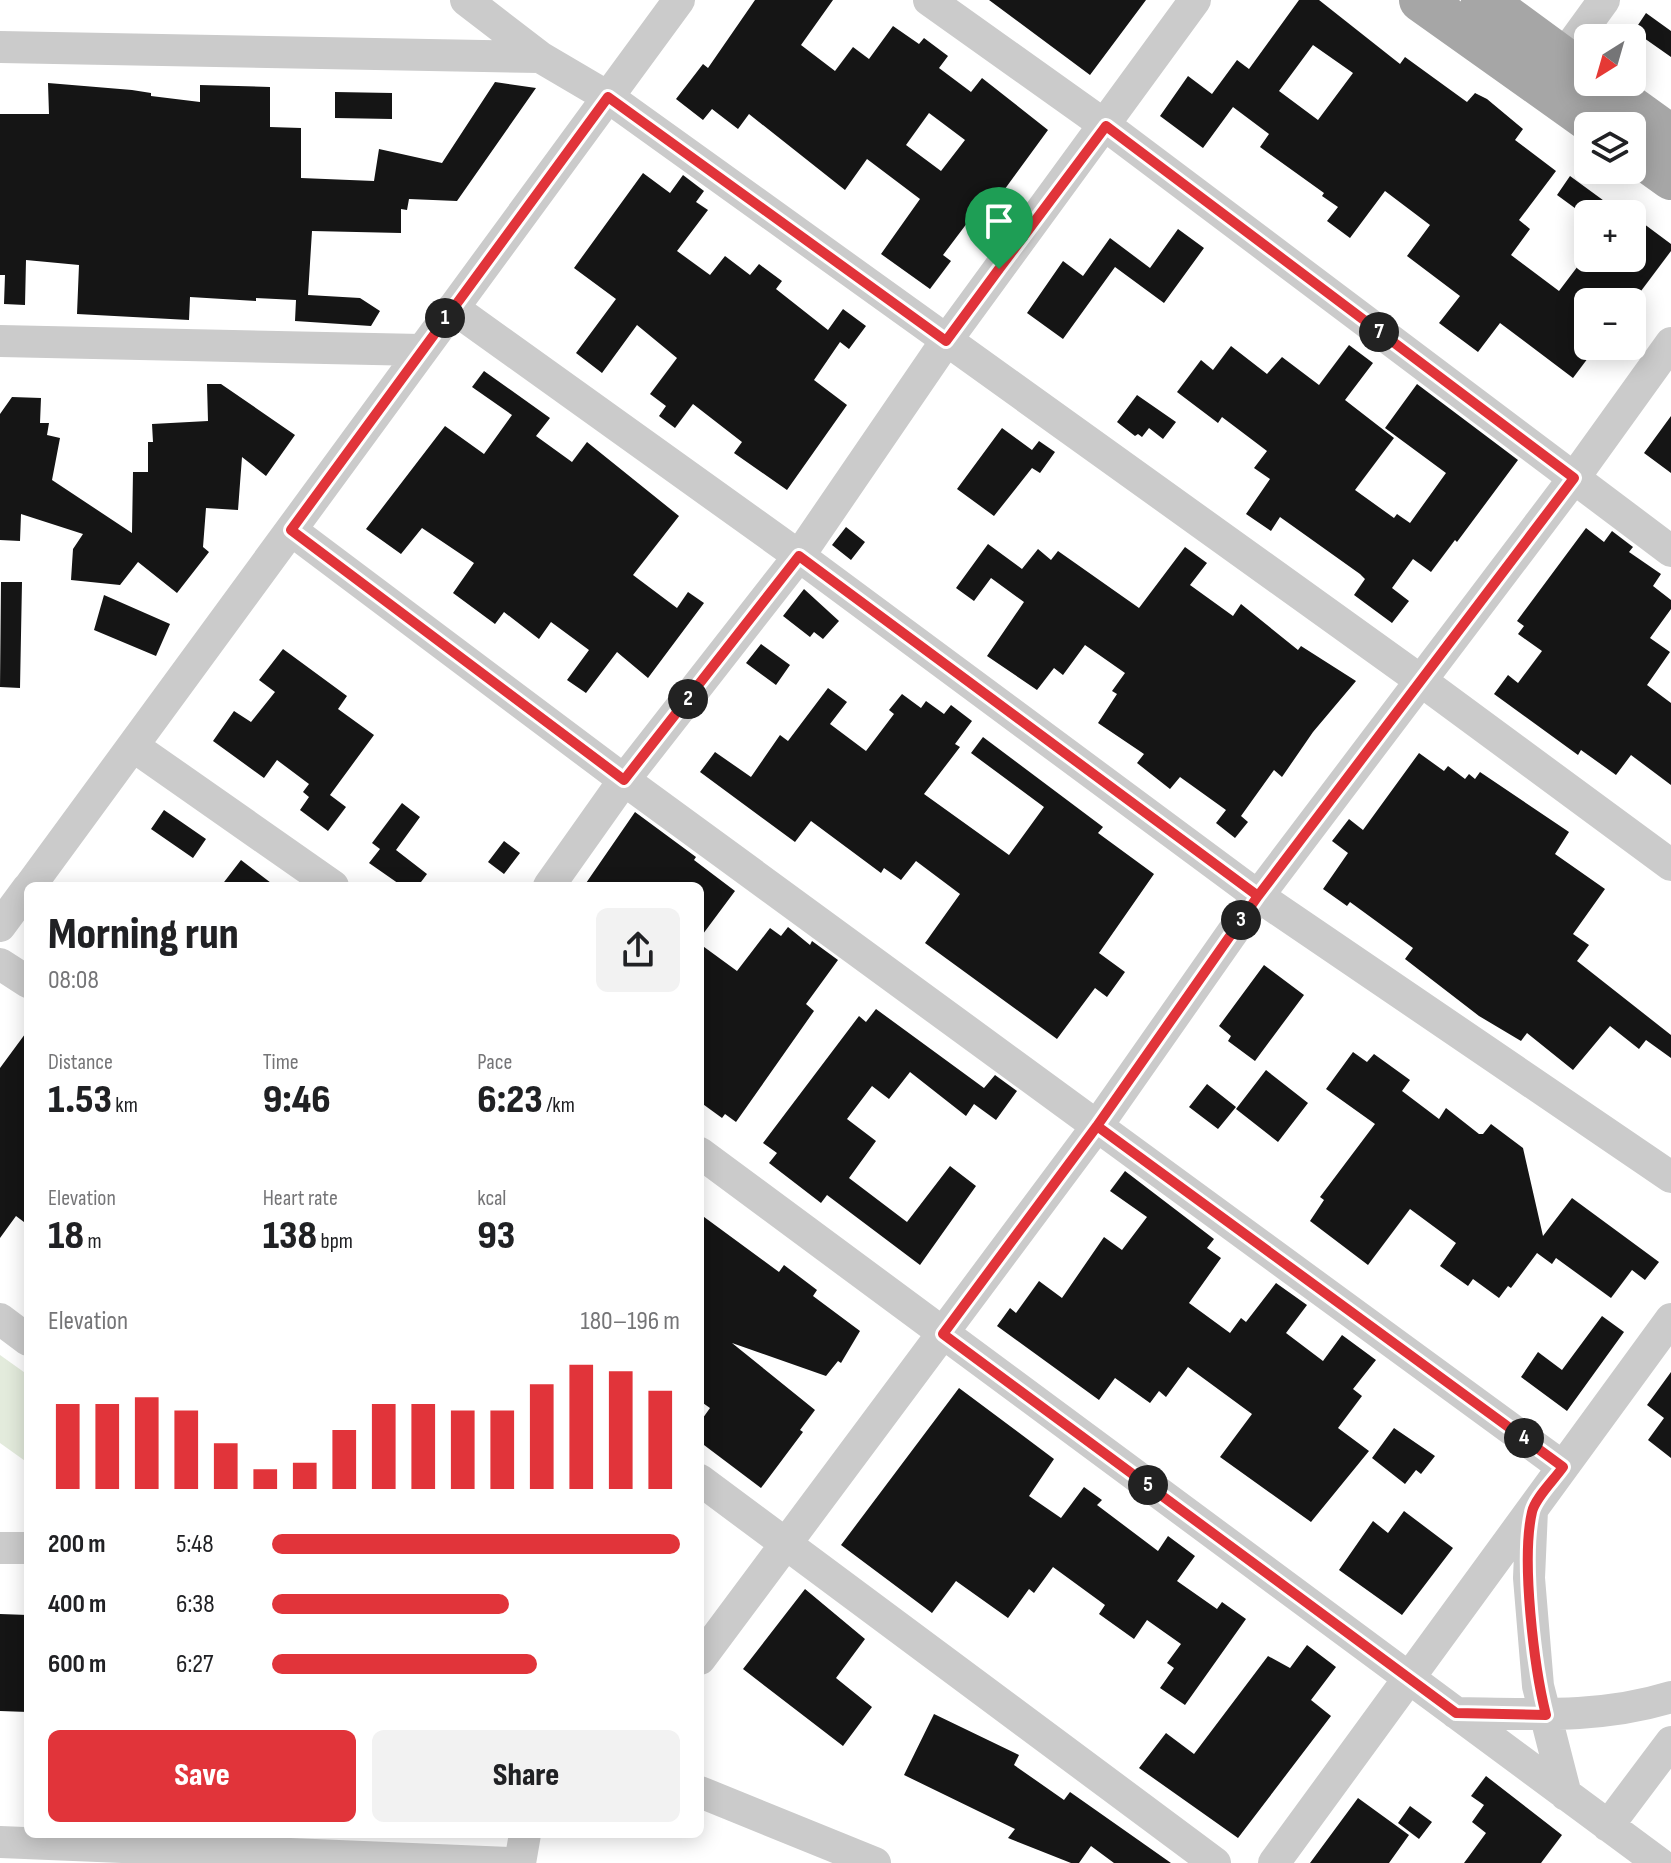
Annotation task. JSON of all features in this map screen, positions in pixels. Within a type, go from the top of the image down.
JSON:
[{"type":"main road","points":[[1421,0],[1578,112]]},
{"type":"main road","points":[[1483,0],[1574,66]]},
{"type":"main road","points":[[1615,96],[1671,137]]},
{"type":"main road","points":[[1646,160],[1671,178]]},
{"type":"street","points":[[466,0],[540,57],[608,97],[1420,680],[1671,865]]},
{"type":"street","points":[[33,882],[679,0]]},
{"type":"street","points":[[929,0],[1106,126],[1671,551]]},
{"type":"street","points":[[552,882],[624,780],[799,556],[946,341],[1106,126],[1195,0]]},
{"type":"street","points":[[1597,24],[1604,0]]},
{"type":"street","points":[[0,47],[540,57]]},
{"type":"street","points":[[453,308],[799,556],[1258,896],[1671,1177]]},
{"type":"street","points":[[0,341],[421,350]]},
{"type":"street","points":[[704,1654],[1097,1126],[1258,896],[1574,478],[1671,343]]},
{"type":"street","points":[[291,530],[624,780],[1563,1467]]},
{"type":"street","points":[[133,746],[327,882]]},
{"type":"street","points":[[0,926],[24,894]]},
{"type":"street","points":[[0,964],[24,979]]},
{"type":"street","points":[[704,1156],[1659,1863]]},
{"type":"street","points":[[0,1319],[24,1337]]},
{"type":"street","points":[[1274,1863],[1671,1319]]},
{"type":"street","points":[[704,1483],[1215,1863]]},
{"type":"street","points":[[1532,1510],[1529,1578],[1538,1686],[1566,1795]]},
{"type":"street","points":[[0,1548],[24,1548]]},
{"type":"street","points":[[1456,1713],[1546,1715],[1633,1708],[1671,1697]]},
{"type":"street","points":[[1608,1826],[1671,1742]]},
{"type":"street","points":[[704,1794],[875,1863]]},
{"type":"street","points":[[520,1863],[524,1838]]},
{"type":"street","points":[[0,1842],[512,1863]]},
{"type":"green space","points":[[0,1355],[24,1372],[24,1460],[0,1443]]},
{"type":"building","points":[[755,0],[833,0],[801,45],[835,71],[853,47],[869,59],[893,26],[919,44],[924,38],[948,56],[939,68],[971,92],[982,78],[1048,130],[991,208],[983,202],[943,255],[951,261],[930,289],[881,254],[920,199],[867,159],[845,190],[749,114],[738,129],[712,109],[703,120],[676,99],[703,64],[708,68]],"holes":[[[929,113],[965,140],[941,171],[906,145]]]},
{"type":"building","points":[[989,0],[1146,0],[1090,75]]},
{"type":"building","points":[[1299,0],[1319,0],[1400,64],[1405,57],[1467,102],[1475,93],[1487,99],[1523,129],[1515,140],[1556,171],[1519,220],[1530,229],[1511,255],[1559,291],[1574,271],[1646,272],[1646,225],[1671,244],[1671,251],[1643,288],[1574,288],[1574,360],[1586,360],[1573,378],[1500,323],[1478,352],[1439,323],[1460,296],[1407,256],[1430,225],[1385,191],[1350,238],[1327,221],[1338,207],[1322,196],[1324,193],[1260,147],[1269,134],[1233,107],[1203,148],[1160,116],[1188,76],[1212,94],[1237,60],[1249,69]],"holes":[[[1313,45],[1353,73],[1318,120],[1279,91]]]},
{"type":"building","points":[[1646,13],[1671,31],[1671,57],[1646,39],[1646,24],[1639,24]]},
{"type":"building","points":[[495,82],[536,88],[457,201],[409,199],[407,210],[401,209],[401,233],[312,231],[308,295],[360,298],[380,311],[371,326],[295,321],[296,300],[256,298],[256,301],[190,297],[189,320],[77,314],[79,265],[26,260],[25,305],[4,304],[5,275],[0,275],[0,114],[49,114],[48,83],[132,90],[151,93],[151,96],[200,102],[200,85],[270,87],[270,127],[301,128],[301,178],[374,181],[379,149],[442,163]]},
{"type":"building","points":[[335,92],[392,93],[392,119],[335,118]]},
{"type":"building","points":[[643,173],[670,193],[683,175],[704,191],[696,202],[708,210],[677,251],[710,275],[725,256],[750,275],[759,264],[782,281],[776,289],[828,330],[843,309],[866,326],[849,349],[840,342],[814,380],[847,405],[787,490],[734,453],[742,442],[693,404],[675,428],[659,416],[666,406],[650,394],[677,358],[637,325],[602,373],[576,353],[616,299],[574,268]]},
{"type":"building","points":[[1570,176],[1574,184],[1581,184],[1603,200],[1574,200],[1574,207],[1557,195]]},
{"type":"building","points":[[1178,229],[1204,248],[1164,303],[1115,267],[1063,339],[1027,313],[1063,261],[1083,276],[1110,238],[1150,268]]},
{"type":"building","points":[[1349,345],[1373,363],[1345,400],[1394,438],[1355,490],[1394,518],[1397,514],[1410,523],[1446,473],[1385,428],[1417,384],[1518,460],[1431,572],[1413,559],[1392,588],[1409,601],[1392,623],[1354,595],[1365,579],[1360,574],[1280,517],[1271,531],[1246,514],[1270,479],[1254,468],[1267,451],[1222,417],[1218,423],[1177,392],[1201,360],[1213,370],[1231,346],[1267,374],[1282,357],[1319,385]]},
{"type":"building","points":[[484,371],[550,418],[536,436],[572,462],[587,442],[679,516],[633,575],[677,608],[688,592],[704,603],[648,678],[617,652],[586,693],[567,680],[589,650],[551,622],[539,639],[504,612],[495,624],[453,593],[474,563],[422,528],[401,554],[366,529],[445,426],[484,454],[512,415],[472,387]]},
{"type":"building","points":[[207,384],[221,384],[295,435],[266,476],[242,457],[238,510],[206,508],[203,547],[209,552],[177,593],[138,562],[120,585],[71,580],[73,549],[83,534],[21,514],[20,541],[0,540],[0,414],[12,397],[41,398],[40,423],[49,423],[47,435],[60,438],[52,480],[132,533],[133,472],[148,472],[148,442],[153,442],[152,424],[208,421]]},
{"type":"building","points":[[1137,395],[1176,422],[1163,439],[1149,428],[1142,437],[1138,434],[1135,436],[1117,422]]},
{"type":"building","points":[[1671,416],[1671,473],[1644,453]]},
{"type":"building","points":[[1002,428],[1032,450],[1039,441],[1055,452],[1040,473],[1032,468],[994,516],[957,489]]},
{"type":"building","points":[[846,527],[865,542],[851,560],[832,545]]},
{"type":"building","points":[[1586,528],[1604,542],[1612,531],[1633,547],[1629,552],[1661,574],[1653,586],[1671,600],[1671,609],[1650,638],[1670,652],[1647,685],[1671,703],[1671,785],[1631,755],[1616,775],[1581,750],[1578,755],[1494,694],[1508,675],[1518,683],[1542,651],[1518,634],[1524,626],[1517,621]]},
{"type":"building","points":[[988,544],[1022,569],[1038,549],[1051,560],[1058,551],[1139,608],[1185,547],[1207,563],[1190,585],[1233,616],[1241,604],[1298,650],[1301,646],[1356,681],[1313,732],[1282,777],[1274,770],[1241,816],[1248,822],[1235,838],[1216,823],[1226,810],[1180,777],[1170,789],[1137,763],[1144,754],[1098,723],[1117,694],[1112,691],[1125,673],[1085,645],[1063,675],[1054,668],[1037,690],[987,656],[1024,602],[991,578],[974,601],[956,588]]},
{"type":"building","points":[[1,582],[22,582],[20,688],[0,687]]},
{"type":"building","points":[[804,589],[839,621],[823,639],[814,632],[810,637],[783,616]]},
{"type":"building","points":[[104,595],[170,624],[156,656],[94,630]]},
{"type":"building","points":[[761,644],[790,665],[776,685],[746,663]]},
{"type":"building","points":[[283,649],[347,696],[338,709],[374,735],[330,795],[346,807],[328,831],[300,810],[309,797],[303,792],[309,784],[277,760],[264,778],[213,741],[234,711],[251,722],[275,692],[259,680]]},
{"type":"building","points":[[828,688],[847,702],[830,724],[866,751],[894,714],[889,710],[902,694],[921,708],[926,701],[944,714],[951,705],[972,721],[955,744],[960,747],[924,794],[1009,855],[1044,807],[971,753],[983,737],[1103,827],[1098,833],[1154,874],[1099,953],[1125,972],[1107,997],[1095,988],[1057,1039],[925,943],[960,894],[916,861],[901,880],[884,868],[881,873],[811,821],[795,842],[700,772],[715,752],[751,777],[780,735],[788,741]]},
{"type":"building","points":[[1419,753],[1444,771],[1448,766],[1465,779],[1469,774],[1475,779],[1480,772],[1569,832],[1555,854],[1605,889],[1573,934],[1589,945],[1577,961],[1671,1035],[1671,1058],[1646,1040],[1639,1049],[1610,1026],[1573,1070],[1527,1033],[1521,1041],[1479,1016],[1405,959],[1413,948],[1350,902],[1347,906],[1323,889],[1348,853],[1332,841],[1349,819],[1363,830]]},
{"type":"building","points":[[402,803],[420,817],[396,850],[427,874],[421,882],[396,882],[369,863],[380,849],[372,843]]},
{"type":"building","points":[[164,810],[206,839],[193,858],[151,829]]},
{"type":"building","points":[[635,812],[696,857],[694,860],[735,891],[704,933],[704,882],[587,882]]},
{"type":"building","points":[[504,841],[520,853],[504,874],[488,862]]},
{"type":"building","points":[[241,860],[270,882],[224,882]]},
{"type":"building","points":[[788,927],[810,945],[812,941],[838,960],[806,1004],[814,1011],[736,1122],[725,1114],[722,1118],[704,1105],[704,947],[737,971],[770,928],[781,936]]},
{"type":"building","points":[[1264,965],[1304,995],[1255,1061],[1228,1041],[1231,1036],[1219,1026]]},
{"type":"building","points":[[876,1009],[984,1088],[995,1075],[1017,1091],[996,1120],[974,1104],[966,1116],[910,1072],[889,1099],[872,1086],[847,1119],[876,1141],[849,1178],[907,1222],[950,1166],[976,1186],[920,1265],[827,1195],[821,1203],[769,1163],[777,1153],[763,1143],[859,1016],[866,1022]]},
{"type":"building","points":[[24,1035],[24,1222],[16,1216],[0,1238],[0,1068]]},
{"type":"building","points":[[1353,1052],[1367,1062],[1374,1054],[1410,1080],[1402,1091],[1439,1119],[1446,1108],[1479,1134],[1483,1134],[1491,1124],[1523,1148],[1543,1236],[1572,1198],[1659,1262],[1645,1280],[1632,1270],[1611,1298],[1556,1258],[1552,1264],[1537,1253],[1511,1288],[1508,1286],[1499,1298],[1473,1279],[1468,1286],[1440,1266],[1456,1243],[1410,1209],[1368,1265],[1310,1221],[1324,1200],[1320,1197],[1375,1124],[1326,1089]]},
{"type":"building","points":[[1266,1070],[1308,1103],[1278,1142],[1236,1109]]},
{"type":"building","points":[[1207,1084],[1236,1107],[1218,1129],[1189,1107]]},
{"type":"building","points":[[1125,1171],[1214,1239],[1207,1248],[1221,1258],[1189,1303],[1230,1333],[1241,1318],[1246,1322],[1276,1283],[1307,1305],[1286,1333],[1323,1361],[1342,1335],[1376,1360],[1353,1389],[1362,1396],[1338,1428],[1369,1451],[1311,1522],[1220,1457],[1252,1414],[1188,1367],[1166,1397],[1159,1391],[1150,1403],[1115,1378],[1099,1400],[997,1326],[1010,1308],[1016,1313],[1039,1281],[1062,1298],[1104,1237],[1122,1250],[1147,1217],[1110,1191]]},
{"type":"building","points":[[704,1217],[779,1272],[784,1265],[817,1290],[813,1296],[860,1331],[841,1363],[838,1361],[826,1376],[732,1343],[815,1410],[800,1430],[803,1432],[761,1488],[704,1445],[704,1416],[710,1408],[704,1404]]},
{"type":"building","points":[[1602,1316],[1624,1332],[1567,1411],[1521,1377],[1538,1352],[1562,1370]]},
{"type":"building","points":[[1671,1372],[1671,1458],[1648,1440],[1664,1418],[1647,1405]]},
{"type":"building","points":[[959,1388],[1054,1459],[1029,1496],[1061,1518],[1084,1487],[1102,1500],[1097,1505],[1158,1551],[1168,1536],[1195,1556],[1177,1581],[1217,1609],[1222,1602],[1246,1619],[1185,1705],[1160,1688],[1174,1668],[1167,1663],[1181,1644],[1147,1620],[1134,1639],[1099,1614],[1105,1605],[1053,1567],[1034,1593],[1029,1589],[1008,1618],[956,1581],[932,1613],[841,1545]]},
{"type":"building","points":[[1394,1428],[1435,1456],[1421,1474],[1416,1470],[1405,1484],[1372,1458]]},
{"type":"building","points":[[1404,1511],[1453,1548],[1402,1615],[1339,1570],[1373,1521],[1388,1533]]},
{"type":"building","points":[[805,1589],[865,1639],[836,1678],[872,1707],[843,1746],[743,1669]]},
{"type":"building","points":[[0,1614],[24,1615],[24,1712],[0,1711]]},
{"type":"building","points":[[1307,1645],[1336,1667],[1311,1700],[1331,1716],[1238,1838],[1139,1768],[1166,1733],[1194,1754],[1268,1656],[1290,1668]]},
{"type":"building","points":[[934,1714],[1019,1755],[1014,1765],[1064,1800],[1070,1792],[1171,1863],[1114,1863],[1091,1846],[1079,1863],[1071,1863],[1008,1838],[1015,1829],[904,1775]]},
{"type":"building","points":[[1486,1776],[1562,1835],[1541,1863],[1464,1863],[1486,1833],[1472,1822],[1484,1805],[1471,1796]]},
{"type":"building","points":[[1358,1798],[1409,1835],[1389,1863],[1310,1863]]},
{"type":"building","points":[[1410,1806],[1432,1822],[1419,1839],[1398,1823]]},
{"type":"route","points":[[999,269],[946,341],[608,97],[291,530],[624,780],[799,556],[1258,896],[1204,972],[1097,1126],[1563,1467],[1532,1510],[1529,1578],[1538,1686],[1546,1715],[1456,1713],[943,1334],[1097,1126],[1258,896],[1574,478],[1106,126],[999,269]]}]
